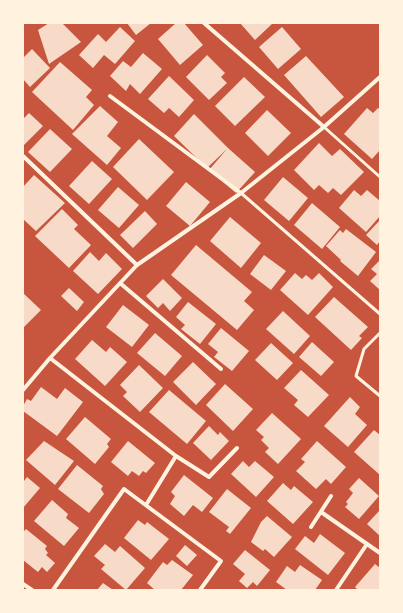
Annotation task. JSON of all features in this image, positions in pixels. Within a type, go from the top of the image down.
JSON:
[{"type":"street","points":[[204,23],[324,127]]},
{"type":"street","points":[[23,390],[50,358],[137,265],[241,193],[324,127],[380,77]]},
{"type":"street","points":[[110,96],[241,193]]},
{"type":"street","points":[[23,156],[137,265]]},
{"type":"street","points":[[120,283],[221,369]]},
{"type":"street","points":[[50,358],[176,456],[209,477],[236,448]]},
{"type":"street","points":[[146,505],[176,456]]},
{"type":"street","points":[[53,590],[124,489],[220,561],[200,590]]},
{"type":"street","points":[[311,527],[332,496]]},
{"type":"street","points":[[321,512],[380,553]]},
{"type":"street","points":[[336,590],[367,544]]},
{"type":"street","points":[[23,584],[32,590]]},
{"type":"lane","points":[[324,127],[380,177]]},
{"type":"lane","points":[[241,193],[380,314]]},
{"type":"lane","points":[[380,333],[364,348],[356,376],[380,396]]},
{"type":"building","points":[[49,23],[62,23],[81,42],[49,64],[38,30]]},
{"type":"building","points":[[127,23],[151,23],[136,35]]},
{"type":"building","points":[[176,23],[184,23],[203,45],[180,65],[158,39]]},
{"type":"building","points":[[240,23],[273,23],[255,40]]},
{"type":"building","points":[[120,27],[135,41],[115,64],[104,55],[93,68],[79,55],[98,34],[106,42]]},
{"type":"building","points":[[282,27],[301,49],[278,69],[259,47]]},
{"type":"building","points":[[32,49],[50,68],[30,87],[23,79],[23,58]]},
{"type":"building","points":[[143,53],[162,69],[140,94],[130,84],[126,91],[110,76],[123,61],[131,67]]},
{"type":"building","points":[[207,55],[225,73],[221,77],[227,83],[209,100],[186,77]]},
{"type":"building","points":[[306,56],[344,97],[321,117],[284,75]]},
{"type":"building","points":[[60,62],[92,90],[86,97],[94,105],[73,130],[32,92]]},
{"type":"building","points":[[169,76],[194,100],[179,117],[169,108],[164,113],[148,99]]},
{"type":"building","points":[[244,77],[265,97],[235,126],[215,106]]},
{"type":"building","points":[[100,106],[118,122],[107,136],[121,148],[107,165],[72,134]]},
{"type":"building","points":[[367,108],[373,113],[378,108],[380,109],[380,150],[372,159],[344,134]]},
{"type":"building","points":[[267,110],[291,133],[268,156],[245,133]]},
{"type":"building","points":[[29,113],[43,126],[24,145],[23,119]]},
{"type":"building","points":[[194,114],[228,148],[255,172],[236,193],[209,170],[227,149],[207,168],[174,136]]},
{"type":"building","points":[[50,129],[72,149],[50,172],[28,152]]},
{"type":"building","points":[[139,139],[174,172],[147,200],[113,167]]},
{"type":"building","points":[[319,143],[332,156],[340,149],[364,172],[341,195],[333,188],[328,193],[319,185],[314,190],[294,170]]},
{"type":"building","points":[[92,161],[112,179],[89,204],[69,186]]},
{"type":"building","points":[[34,175],[65,203],[36,231],[23,219],[23,187]]},
{"type":"building","points":[[283,177],[308,198],[289,221],[264,200]]},
{"type":"building","points":[[186,182],[210,202],[190,226],[166,206]]},
{"type":"building","points":[[118,187],[139,205],[119,228],[98,210]]},
{"type":"building","points":[[354,190],[361,196],[367,190],[380,201],[380,216],[366,232],[339,208]]},
{"type":"building","points":[[312,203],[340,227],[322,249],[294,225]]},
{"type":"building","points":[[62,209],[78,225],[74,229],[91,245],[69,268],[35,236]]},
{"type":"building","points":[[145,211],[157,224],[133,248],[120,235]]},
{"type":"building","points":[[230,217],[261,243],[241,268],[210,241]]},
{"type":"building","points":[[380,220],[380,241],[377,245],[366,235]]},
{"type":"building","points":[[346,229],[376,252],[358,276],[340,261],[341,260],[326,246],[340,230],[343,233]]},
{"type":"building","points":[[196,245],[252,292],[244,301],[254,310],[237,330],[171,275]]},
{"type":"building","points":[[90,252],[99,261],[106,253],[122,269],[98,294],[73,271]]},
{"type":"building","points":[[264,255],[286,271],[271,290],[250,274]]},
{"type":"building","points":[[380,260],[380,290],[370,281],[377,274],[371,269]]},
{"type":"building","points":[[295,273],[302,279],[306,275],[312,280],[319,273],[333,287],[308,315],[280,290]]},
{"type":"building","points":[[163,279],[182,298],[170,311],[163,303],[158,308],[146,296]]},
{"type":"building","points":[[69,288],[84,302],[77,311],[61,296]]},
{"type":"building","points":[[23,293],[41,310],[23,328]]},
{"type":"building","points":[[334,297],[368,327],[359,336],[362,338],[351,350],[315,317]]},
{"type":"building","points":[[188,302],[216,324],[200,344],[181,329],[185,325],[176,317]]},
{"type":"building","points":[[123,305],[149,325],[132,347],[106,327]]},
{"type":"building","points":[[283,311],[310,336],[294,354],[266,329]]},
{"type":"building","points":[[221,328],[249,351],[232,371],[214,357],[218,352],[208,344]]},
{"type":"building","points":[[155,333],[182,356],[165,376],[137,353]]},
{"type":"building","points":[[92,340],[106,352],[110,347],[127,362],[105,386],[75,359]]},
{"type":"building","points":[[312,342],[334,362],[321,376],[299,357]]},
{"type":"building","points":[[271,343],[293,363],[277,380],[255,360]]},
{"type":"building","points":[[193,362],[216,384],[196,405],[173,382]]},
{"type":"building","points":[[139,365],[163,388],[140,412],[123,396],[127,392],[120,385]]},
{"type":"building","points":[[301,370],[329,395],[308,417],[294,405],[298,400],[284,388]]},
{"type":"building","points":[[225,384],[253,409],[233,431],[206,405]]},
{"type":"building","points":[[41,387],[57,399],[65,388],[83,402],[57,436],[23,411],[23,406],[27,399],[31,401]]},
{"type":"building","points":[[169,390],[206,421],[187,444],[149,412]]},
{"type":"building","points":[[350,397],[360,407],[355,414],[367,425],[348,447],[324,426]]},
{"type":"building","points":[[272,413],[301,439],[278,464],[265,452],[269,448],[261,440],[264,437],[256,430]]},
{"type":"building","points":[[85,417],[111,439],[107,444],[109,447],[95,464],[66,439]]},
{"type":"building","points":[[209,426],[218,435],[220,432],[229,441],[211,460],[193,443]]},
{"type":"building","points":[[374,430],[380,435],[380,475],[354,452]]},
{"type":"building","points":[[44,441],[74,461],[55,485],[26,460]]},
{"type":"building","points":[[128,441],[155,463],[146,473],[143,471],[139,476],[132,471],[128,476],[111,462]]},
{"type":"building","points":[[317,441],[346,467],[331,484],[326,479],[316,489],[296,471],[305,462],[301,459]]},
{"type":"building","points":[[243,461],[249,467],[255,461],[274,477],[256,497],[231,474]]},
{"type":"building","points":[[77,465],[103,486],[101,489],[104,494],[89,513],[58,489]]},
{"type":"building","points":[[184,475],[213,498],[202,512],[193,505],[184,516],[170,504],[175,496],[171,492]]},
{"type":"building","points":[[27,477],[40,488],[23,508],[23,480],[24,481]]},
{"type":"building","points":[[359,478],[379,496],[359,519],[345,507],[348,504],[346,502],[353,493],[349,489]]},
{"type":"building","points":[[283,483],[291,490],[294,486],[313,502],[293,524],[267,501]]},
{"type":"building","points":[[227,489],[251,508],[230,534],[226,531],[229,527],[209,512]]},
{"type":"building","points":[[52,500],[68,514],[66,518],[79,528],[64,546],[34,521]]},
{"type":"building","points":[[380,510],[380,536],[367,524]]},
{"type":"building","points":[[267,516],[292,537],[274,557],[265,549],[263,551],[251,542],[261,522]]},
{"type":"building","points":[[138,520],[145,525],[147,522],[169,539],[151,560],[124,538]]},
{"type":"building","points":[[26,529],[47,546],[45,549],[48,553],[46,555],[55,563],[47,572],[42,567],[38,572],[23,560],[23,532]]},
{"type":"building","points":[[320,534],[345,553],[328,575],[295,549],[305,536],[314,543]]},
{"type":"building","points":[[105,544],[115,552],[120,546],[145,568],[126,590],[101,569],[105,565],[94,556]]},
{"type":"building","points":[[185,545],[197,555],[187,566],[176,556]]},
{"type":"building","points":[[245,550],[270,570],[257,586],[253,582],[247,588],[239,581],[245,574],[233,564]]},
{"type":"building","points":[[172,560],[193,575],[181,590],[155,590],[147,583],[163,562],[167,565]]},
{"type":"building","points":[[375,564],[380,568],[380,590],[358,590],[355,587]]},
{"type":"building","points":[[300,565],[322,580],[315,590],[287,590],[276,582],[287,566],[295,572]]},
{"type":"building","points":[[103,583],[113,590],[97,590]]}]
